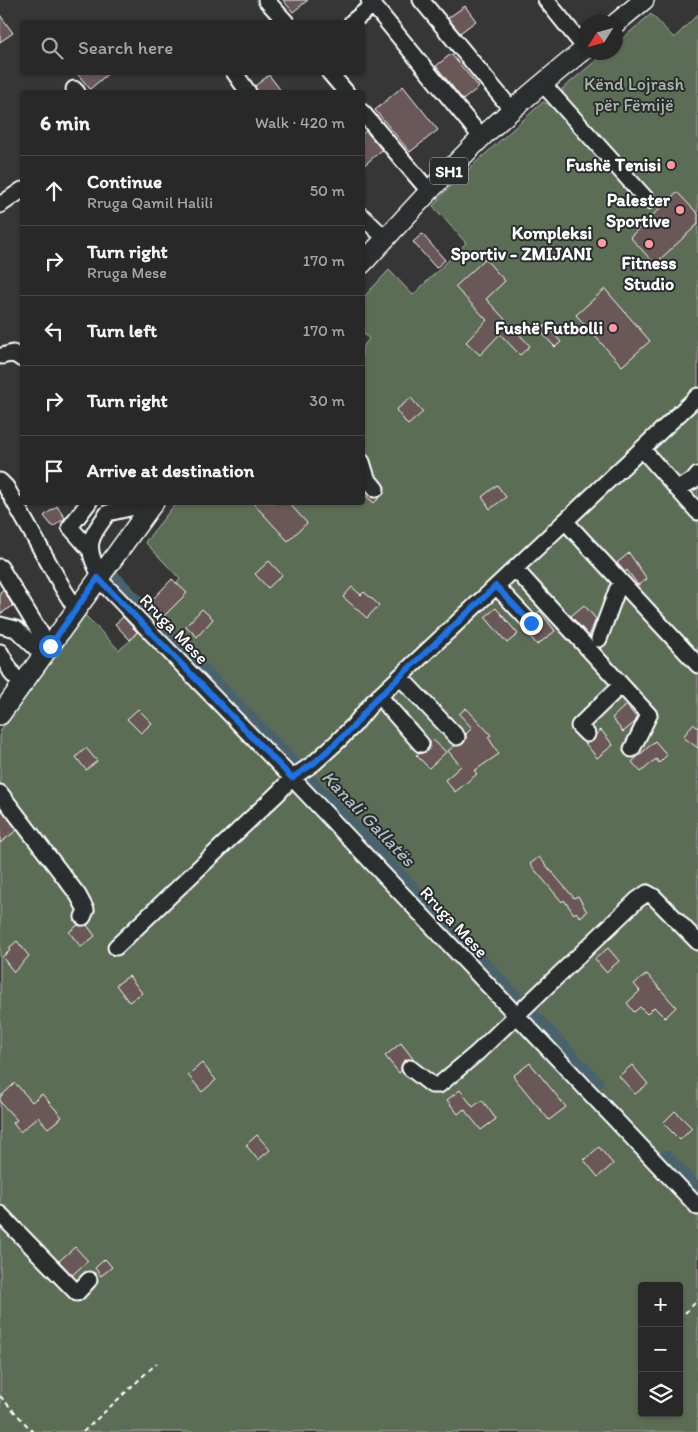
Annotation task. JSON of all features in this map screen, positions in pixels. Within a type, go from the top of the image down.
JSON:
[{"type":"main road","points":[[623,17],[644,0]]},
{"type":"main road","name":"SH1","points":[[365,261],[429,191],[482,138],[542,83],[578,54]]},
{"type":"main road","points":[[0,715],[152,505]]},
{"type":"street","points":[[266,0],[284,20]]},
{"type":"street","points":[[420,0],[512,110]]},
{"type":"street","points":[[546,0],[578,39]]},
{"type":"street","points":[[354,20],[371,3],[482,138]]},
{"type":"street","points":[[236,75],[247,90]]},
{"type":"street","points":[[332,75],[344,90]]},
{"type":"street","points":[[542,83],[648,201]]},
{"type":"street","points":[[365,116],[429,191]]},
{"type":"street","points":[[0,205],[20,191]]},
{"type":"street","points":[[365,219],[386,238]]},
{"type":"street","points":[[2,356],[13,353],[20,358]]},
{"type":"street","points":[[116,947],[296,776],[314,763],[354,726],[379,696],[698,396]]},
{"type":"street","points":[[642,449],[698,512]]},
{"type":"street","points":[[365,472],[367,478],[376,489]]},
{"type":"street","points":[[677,489],[697,479]]},
{"type":"street","points":[[0,481],[6,487],[76,609]]},
{"type":"street","points":[[87,505],[70,526],[90,551]]},
{"type":"street","points":[[99,576],[90,551],[92,535],[108,513],[147,505]]},
{"type":"street","points":[[565,522],[698,665]]},
{"type":"street","points":[[0,567],[41,634],[46,650]]},
{"type":"street","points":[[514,569],[649,716],[632,749]]},
{"type":"street","name":"Rruga Mese","points":[[99,576],[523,1009],[698,1207]]},
{"type":"street","points":[[599,638],[617,590],[623,584]]},
{"type":"street","points":[[496,586],[531,623]]},
{"type":"street","points":[[0,625],[16,629],[46,650]]},
{"type":"street","points":[[0,652],[13,675],[22,683]]},
{"type":"street","points":[[400,677],[457,737]]},
{"type":"street","points":[[615,710],[609,705],[623,687]]},
{"type":"street","points":[[587,734],[579,726],[623,687]]},
{"type":"street","points":[[379,696],[421,744]]},
{"type":"street","points":[[0,794],[78,895],[86,910],[83,917]]},
{"type":"street","points":[[410,1068],[432,1085],[439,1085],[477,1053],[637,900],[647,893],[654,896],[698,942]]},
{"type":"street","points":[[0,1214],[77,1293],[89,1280]]},
{"type":"path","points":[[685,1313],[698,1300]]},
{"type":"path","points":[[82,1432],[157,1363]]},
{"type":"path","points":[[0,1396],[33,1432]]},
{"type":"green space","name":"Kënd Lojrash për Fëmijë","points":[[651,14],[674,38],[698,14],[698,1432],[0,1432],[0,812],[9,799],[0,787],[0,731],[83,613],[119,650],[131,640],[180,579],[145,542],[174,505],[365,505],[365,344],[369,339],[365,334],[365,296],[389,270],[413,295],[466,243],[433,206],[452,184],[543,102],[559,109],[566,103],[562,89],[597,60],[623,60],[623,38]]},
{"type":"building","points":[[283,0],[308,0],[293,12]]},
{"type":"building","points":[[465,6],[476,21],[460,33],[448,18]]},
{"type":"building","points":[[0,15],[13,33],[0,42]]},
{"type":"building","points":[[451,54],[479,87],[463,100],[436,66]]},
{"type":"building","points":[[78,75],[106,75],[90,89]]},
{"type":"building","points":[[269,75],[280,90],[256,90],[255,86]]},
{"type":"building","points":[[403,86],[438,130],[410,152],[375,110]]},
{"type":"building","points":[[365,132],[382,150],[365,164]]},
{"type":"building","points":[[677,192],[698,214],[698,224],[655,264],[630,237]]},
{"type":"building","points":[[422,234],[445,260],[436,268],[413,242]]},
{"type":"building","points":[[485,259],[505,281],[486,299],[530,346],[520,355],[500,334],[480,355],[466,342],[487,320],[455,287]]},
{"type":"building","name":"Fushë Futbolli","points":[[605,289],[650,341],[622,366],[576,315]]},
{"type":"building","points":[[546,325],[561,342],[555,347],[540,331]]},
{"type":"building","points":[[411,398],[423,412],[408,425],[396,410]]},
{"type":"building","points":[[497,485],[506,497],[490,509],[482,497]]},
{"type":"building","points":[[365,490],[372,498],[380,497],[374,503],[365,495]]},
{"type":"building","points":[[255,505],[291,505],[307,523],[288,541]]},
{"type":"building","points":[[57,506],[65,518],[53,527],[44,516]]},
{"type":"building","points":[[629,553],[647,579],[638,585],[627,570],[625,572],[617,563]]},
{"type":"building","points":[[269,561],[282,575],[268,588],[255,574]]},
{"type":"building","points":[[172,579],[187,593],[162,618],[148,604]]},
{"type":"building","points":[[352,587],[361,595],[364,592],[379,605],[367,618],[343,597]]},
{"type":"building","points":[[3,590],[13,606],[0,614],[0,592]]},
{"type":"building","points":[[584,605],[596,619],[589,636],[571,616]]},
{"type":"building","points":[[496,608],[518,634],[507,643],[485,617]]},
{"type":"building","points":[[202,609],[213,619],[197,637],[186,626]]},
{"type":"building","points":[[540,611],[555,631],[537,645],[527,632],[533,632],[538,629],[540,621],[536,614]]},
{"type":"building","points":[[123,617],[137,632],[130,640],[115,624]]},
{"type":"building","points":[[626,705],[637,718],[623,732],[612,718]]},
{"type":"building","points":[[466,708],[491,735],[488,737],[499,754],[474,771],[477,774],[455,792],[445,780],[461,766],[448,751],[454,746],[463,744],[466,734],[472,728],[459,714]]},
{"type":"building","points":[[138,709],[152,723],[141,733],[127,719]]},
{"type":"building","points":[[693,724],[698,728],[698,748],[683,737]]},
{"type":"building","points":[[601,730],[613,745],[597,758],[585,743],[593,741],[596,734]]},
{"type":"building","points":[[432,739],[446,752],[429,768],[416,755],[428,751]]},
{"type":"building","points":[[655,741],[667,755],[659,763],[656,759],[641,772],[632,762]]},
{"type":"building","points":[[86,748],[97,761],[86,770],[76,757]]},
{"type":"building","points":[[0,810],[17,830],[0,843]]},
{"type":"building","points":[[539,857],[574,898],[578,896],[587,912],[580,917],[576,912],[574,914],[564,900],[562,902],[530,864]]},
{"type":"building","points":[[78,925],[87,925],[95,936],[81,947],[69,932]]},
{"type":"building","points":[[17,941],[29,956],[14,972],[2,957],[11,950],[9,948]]},
{"type":"building","points":[[608,948],[619,961],[606,972],[595,959]]},
{"type":"building","points":[[647,974],[676,1007],[665,1018],[654,1007],[647,1014],[640,1007],[634,1012],[627,1003],[640,991],[634,984]]},
{"type":"building","points":[[129,976],[142,993],[129,1002],[116,985]]},
{"type":"building","points":[[401,1043],[414,1060],[407,1059],[403,1062],[399,1073],[385,1056]]},
{"type":"building","points":[[202,1063],[216,1080],[202,1092],[188,1075]]},
{"type":"building","points":[[530,1063],[566,1107],[549,1120],[513,1076]]},
{"type":"building","points":[[632,1065],[648,1084],[635,1094],[619,1076]]},
{"type":"building","points":[[15,1083],[32,1102],[42,1094],[62,1117],[48,1128],[38,1117],[20,1132],[13,1123],[17,1120],[0,1102],[0,1097]]},
{"type":"building","points":[[460,1090],[473,1107],[482,1100],[496,1119],[481,1130],[464,1109],[458,1114],[447,1100]]},
{"type":"building","points":[[675,1111],[692,1128],[680,1140],[663,1123]]},
{"type":"building","points":[[257,1135],[270,1150],[258,1160],[246,1145]]},
{"type":"building","points":[[599,1147],[613,1164],[598,1177],[584,1160]]},
{"type":"building","points":[[75,1247],[88,1261],[72,1275],[59,1261]]},
{"type":"building","points":[[105,1259],[112,1267],[101,1276],[95,1268]]},
{"type":"waterway","name":"Kanali Gallatës","points":[[115,577],[295,763],[598,1082]]},
{"type":"waterway","name":"Kanali Gallatës","points":[[666,1155],[698,1188]]},
{"type":"place","name":"Fushë Tenisi","points":[[671,165]]},
{"type":"place","name":"Palester Sportive","points":[[680,210]]},
{"type":"place","name":"Kompleksi Sportiv - ZMIJANI","points":[[602,243]]},
{"type":"place","name":"Fitness Studio","points":[[649,244]]},
{"type":"place","name":"Fushë Futbolli","points":[[613,328]]},
{"type":"route","points":[[50,646],[98,578],[292,778],[314,763],[337,742],[354,726],[372,703],[496,586],[531,623]]}]
